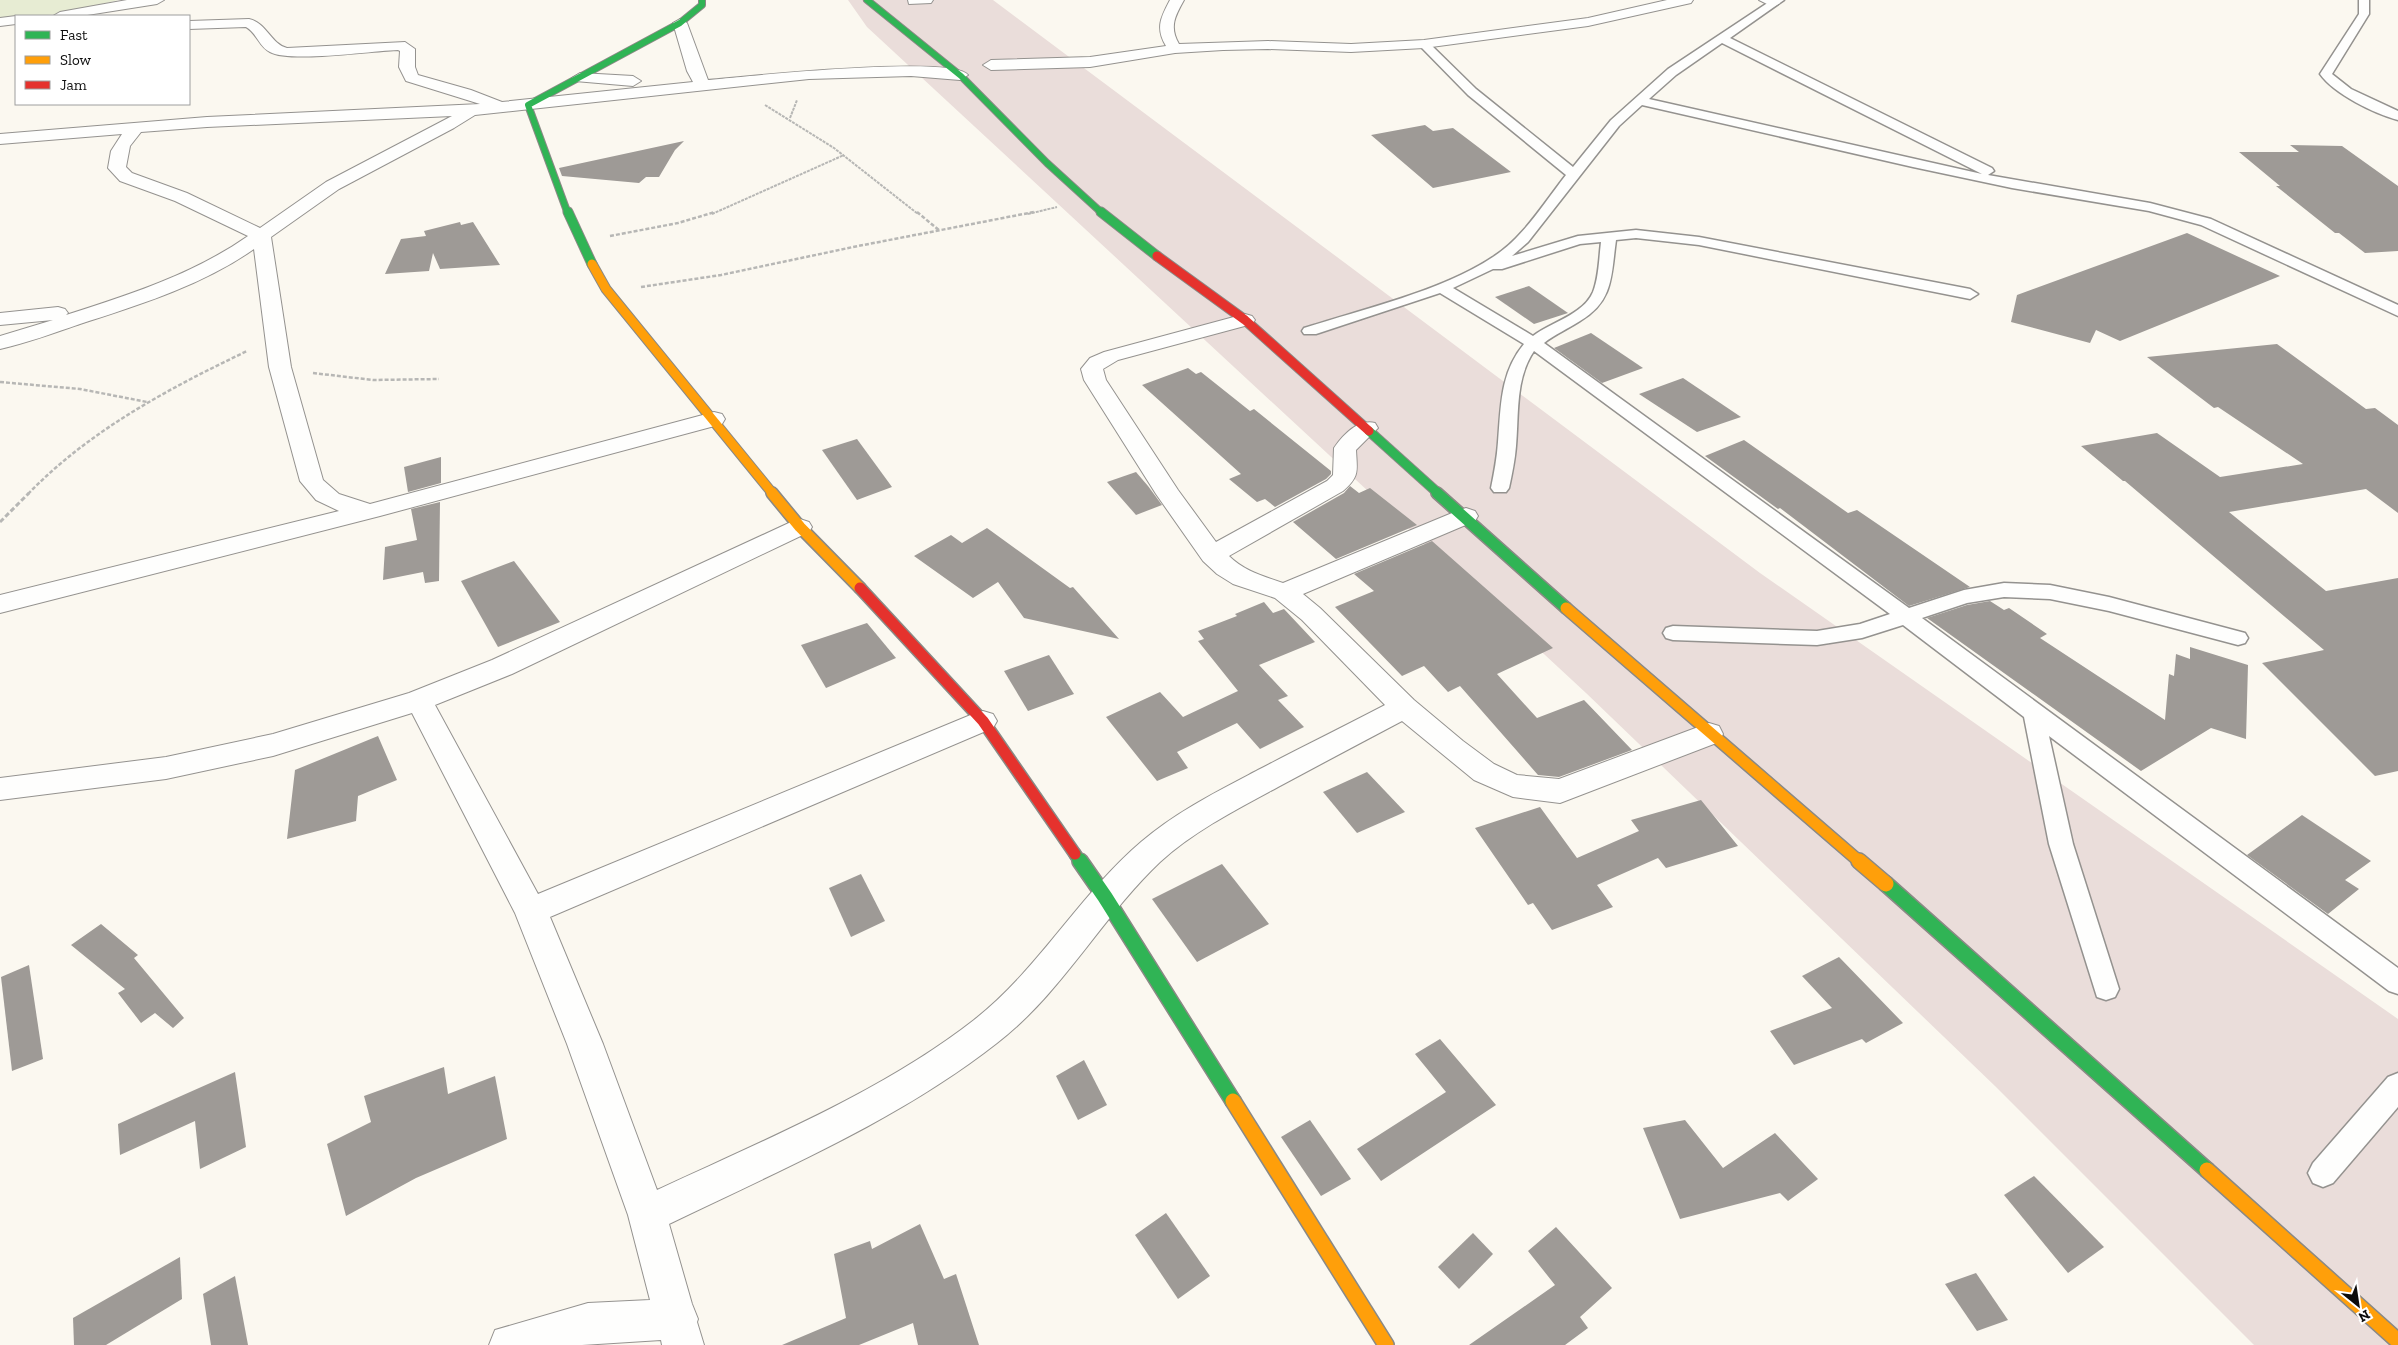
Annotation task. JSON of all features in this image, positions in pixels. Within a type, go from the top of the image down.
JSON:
[{"type":"street","points":[[66,15],[157,0]]},
{"type":"street","points":[[426,137],[529,108],[680,23],[702,5],[702,0]]},
{"type":"street","points":[[867,0],[897,27],[960,75],[1000,113],[1047,163],[1127,234],[1245,320],[1709,734],[1901,897],[2398,1341]]},
{"type":"street","points":[[1175,49],[1167,38],[1164,28],[1177,0]]},
{"type":"street","points":[[991,66],[1090,62],[1175,49],[1250,45],[1351,48],[1424,44],[1588,22],[1686,0]]},
{"type":"street","points":[[82,12],[144,12],[150,15]]},
{"type":"street","points":[[0,22],[15,20]]},
{"type":"street","points":[[190,25],[249,23],[255,25],[268,46],[286,53],[400,44],[408,49],[406,67],[411,78],[465,93],[502,108]]},
{"type":"street","points":[[680,23],[698,86]]},
{"type":"street","points":[[0,139],[207,122],[529,108],[809,74],[911,71],[960,75]]},
{"type":"street","points":[[580,78],[698,86]]},
{"type":"street","points":[[529,108],[548,168],[571,224],[606,289],[714,419],[800,527],[888,616],[983,721],[1105,897],[1386,1345]]},
{"type":"street","points":[[0,344],[164,287],[218,263],[262,236],[312,198],[358,170],[426,137],[472,110]]},
{"type":"street","points":[[136,128],[122,144],[117,158],[117,168],[126,177],[181,197],[262,236]]},
{"type":"street","points":[[262,236],[274,337],[280,367],[312,481],[322,494],[337,504],[371,511]]},
{"type":"street","points":[[0,318],[105,308]]},
{"type":"street","points":[[1245,320],[1111,356],[1098,362],[1092,369],[1096,380],[1149,466],[1212,555],[1226,568],[1242,578],[1284,592],[1311,614],[1404,707],[1453,749],[1484,772],[1513,786],[1560,791],[1709,734]]},
{"type":"street","points":[[0,604],[371,511],[714,419]]},
{"type":"street","points":[[1212,555],[1335,486],[1345,477],[1345,448],[1367,428]]},
{"type":"street","points":[[1284,592],[1466,516]]},
{"type":"street","points":[[0,789],[166,768],[273,745],[419,700],[502,667],[800,527]]},
{"type":"street","points":[[419,700],[531,911],[585,1044],[647,1215],[680,1332],[588,1323],[510,1345]]},
{"type":"street","points":[[647,1215],[765,1158],[896,1090],[986,1031],[1044,977],[1105,897],[1152,850],[1218,805],[1404,707]]},
{"type":"street","points":[[531,911],[983,721]]},
{"type":"lane","points":[[2364,0],[2364,14],[2326,74],[2329,80],[2342,88],[2398,116]]},
{"type":"lane","points":[[1475,273],[1499,260],[1523,239],[1615,124],[1640,101],[1672,72],[1773,1]]},
{"type":"lane","points":[[1721,38],[2012,184]]},
{"type":"lane","points":[[1424,44],[1472,92],[1574,175]]},
{"type":"lane","points":[[1640,101],[1811,141],[2012,184],[2150,207],[2206,222],[2348,286],[2398,311]]},
{"type":"lane","points":[[1310,331],[1418,297],[1475,273],[1578,240],[1636,234],[1699,241],[1970,294]]},
{"type":"lane","points":[[1500,488],[1506,455],[1511,397],[1520,361],[1532,342],[1549,330],[1592,307],[1601,292],[1608,236]]},
{"type":"lane","points":[[1441,287],[1532,342],[1909,617],[2034,713],[2398,983]]},
{"type":"lane","points":[[1673,633],[1817,638],[1862,631],[1909,617],[1964,596],[2004,590],[2041,592],[2109,604],[2238,638]]},
{"type":"lane","points":[[2034,713],[2046,784],[2061,844],[2106,989]]},
{"type":"lane","points":[[2324,1173],[2398,1086]]},
{"type":"path","points":[[726,83],[790,118],[844,155],[941,232]]},
{"type":"path","points":[[580,242],[709,215],[844,155]]},
{"type":"path","points":[[606,289],[711,278],[855,246],[941,232],[1086,199]]},
{"type":"path","points":[[0,522],[60,463],[147,402],[274,337]]},
{"type":"path","points":[[280,367],[330,376],[373,380],[439,378]]},
{"type":"path","points":[[0,382],[80,389],[147,402]]},
{"type":"green space","points":[[0,0],[118,0],[63,14],[15,15],[15,17],[0,18]]},
{"type":"building","points":[[1425,125],[1433,131],[1453,128],[1511,172],[1433,188],[1371,135]]},
{"type":"building","points":[[684,141],[675,150],[659,177],[646,177],[639,183],[562,176],[559,168]]},
{"type":"building","points":[[2290,145],[2342,146],[2398,186],[2398,251],[2365,253],[2339,233],[2335,233],[2276,186],[2280,186],[2239,152],[2299,152]]},
{"type":"building","points":[[460,222],[461,225],[473,222],[500,265],[440,269],[433,253],[429,271],[385,274],[401,239],[426,236],[424,231]]},
{"type":"building","points":[[2187,233],[2280,276],[2120,341],[2096,330],[2090,343],[2011,322],[2017,295]]},
{"type":"building","points":[[1529,286],[1568,313],[1534,324],[1495,297]]},
{"type":"building","points":[[1591,333],[1643,368],[1602,383],[1554,348]]},
{"type":"building","points":[[2277,344],[2366,409],[2375,408],[2398,425],[2398,513],[2366,489],[2229,512],[2326,591],[2398,578],[2398,771],[2375,776],[2262,663],[2324,650],[2081,446],[2157,433],[2220,477],[2303,464],[2218,407],[2214,408],[2147,357]]},
{"type":"building","points":[[1188,368],[1196,374],[1201,372],[1250,411],[1254,409],[1331,471],[1331,474],[1326,479],[1275,507],[1265,499],[1257,502],[1229,479],[1241,474],[1142,385]]},
{"type":"building","points":[[1683,378],[1741,417],[1697,432],[1639,394]]},
{"type":"building","points":[[857,439],[892,487],[857,500],[822,450]]},
{"type":"building","points":[[1744,440],[1848,513],[1857,510],[1970,587],[1909,606],[1780,508],[1778,509],[1705,456]]},
{"type":"building","points":[[441,457],[441,483],[408,492],[404,467]]},
{"type":"building","points":[[1136,472],[1162,505],[1136,515],[1107,482]]},
{"type":"building","points":[[1350,486],[1359,493],[1370,488],[1417,525],[1336,559],[1293,522],[1344,493]]},
{"type":"building","points":[[440,502],[439,581],[425,583],[423,572],[383,580],[385,547],[417,540],[411,509]]},
{"type":"building","points":[[987,528],[1070,588],[1073,587],[1119,639],[1024,618],[998,582],[973,598],[914,556],[951,535],[962,543]]},
{"type":"building","points":[[1432,541],[1553,648],[1497,674],[1537,718],[1584,700],[1632,750],[1559,777],[1538,775],[1460,686],[1448,692],[1424,666],[1402,676],[1335,607],[1374,591],[1354,574]]},
{"type":"building","points":[[514,561],[560,622],[498,647],[461,581]]},
{"type":"building","points":[[1990,601],[2004,610],[2009,608],[2047,634],[2040,638],[2165,720],[2169,674],[2174,676],[2176,654],[2190,659],[2190,647],[2248,665],[2246,739],[2211,728],[2141,771],[1927,618],[1967,605]]},
{"type":"building","points":[[1264,602],[1273,613],[1284,609],[1315,642],[1259,665],[1288,696],[1278,700],[1304,727],[1260,749],[1237,723],[1177,752],[1188,768],[1157,781],[1106,717],[1160,692],[1183,717],[1238,691],[1198,641],[1204,639],[1198,631],[1237,616],[1235,614]]},
{"type":"building","points":[[867,623],[896,658],[826,688],[801,645]]},
{"type":"building","points":[[1049,655],[1074,694],[1028,711],[1004,671]]},
{"type":"building","points":[[378,736],[397,780],[358,796],[356,821],[287,839],[295,770]]},
{"type":"building","points":[[1367,772],[1405,812],[1357,833],[1323,792]]},
{"type":"building","points":[[1701,800],[1738,846],[1666,868],[1658,858],[1597,885],[1613,907],[1552,930],[1533,903],[1528,905],[1475,828],[1540,807],[1577,858],[1639,831],[1631,820]]},
{"type":"building","points":[[2302,815],[2371,861],[2345,880],[2359,889],[2328,914],[2247,855]]},
{"type":"building","points":[[1222,864],[1269,924],[1197,962],[1152,899]]},
{"type":"building","points":[[861,874],[885,921],[851,937],[829,888]]},
{"type":"building","points":[[101,924],[138,955],[134,958],[184,1018],[173,1028],[155,1013],[141,1023],[118,993],[125,989],[71,945]]},
{"type":"building","points":[[1839,957],[1903,1023],[1866,1043],[1862,1039],[1794,1065],[1770,1031],[1832,1008],[1802,976]]},
{"type":"building","points":[[29,965],[43,1059],[12,1071],[1,977]]},
{"type":"building","points":[[1440,1039],[1496,1105],[1381,1181],[1357,1149],[1446,1092],[1415,1054]]},
{"type":"building","points":[[1084,1060],[1107,1105],[1078,1120],[1056,1076]]},
{"type":"building","points":[[444,1067],[448,1094],[495,1076],[507,1139],[416,1178],[346,1216],[327,1144],[371,1122],[364,1096]]},
{"type":"building","points":[[235,1072],[246,1147],[200,1169],[195,1121],[120,1155],[118,1124]]},
{"type":"building","points":[[1310,1120],[1351,1179],[1321,1196],[1281,1137]]},
{"type":"building","points":[[1685,1120],[1723,1168],[1775,1133],[1818,1179],[1788,1201],[1780,1193],[1680,1219],[1643,1128]]},
{"type":"building","points":[[2034,1176],[2104,1247],[2068,1273],[2004,1195]]},
{"type":"building","points":[[1166,1213],[1210,1276],[1178,1299],[1135,1235]]},
{"type":"building","points":[[920,1224],[944,1279],[956,1274],[979,1345],[918,1345],[913,1323],[859,1345],[782,1345],[846,1318],[834,1254],[870,1241],[872,1249]]},
{"type":"building","points":[[1556,1227],[1612,1288],[1580,1317],[1588,1328],[1565,1345],[1469,1345],[1555,1285],[1528,1251]]},
{"type":"building","points":[[1473,1233],[1493,1254],[1459,1289],[1438,1267]]},
{"type":"building","points":[[180,1257],[182,1299],[106,1345],[74,1345],[73,1318]]},
{"type":"building","points":[[1976,1273],[2008,1320],[1977,1331],[1945,1284]]},
{"type":"building","points":[[235,1276],[248,1345],[211,1345],[203,1294]]},
{"type":"runway","points":[[912,0],[1673,633],[2106,989],[2398,1235]]},
{"type":"traffic: fast","points":[[592,264],[557,186],[528,105],[680,23],[702,5],[702,0]]},
{"type":"traffic: fast","points":[[867,0],[961,76],[1073,188],[1157,256]]},
{"type":"traffic: fast","points":[[1369,431],[1566,608]]},
{"type":"traffic: fast","points":[[1075,854],[1105,897],[1233,1101]]},
{"type":"traffic: fast","points":[[1886,884],[2207,1170]]},
{"type":"traffic: slow","points":[[592,264],[606,289],[800,527],[860,588]]},
{"type":"traffic: slow","points":[[1566,608],[1886,884]]},
{"type":"traffic: slow","points":[[1233,1101],[1386,1345]]},
{"type":"traffic: slow","points":[[2207,1170],[2398,1341]]},
{"type":"traffic: jam","points":[[1157,256],[1245,320],[1369,431]]},
{"type":"traffic: jam","points":[[860,588],[983,721],[1075,854]]}]
